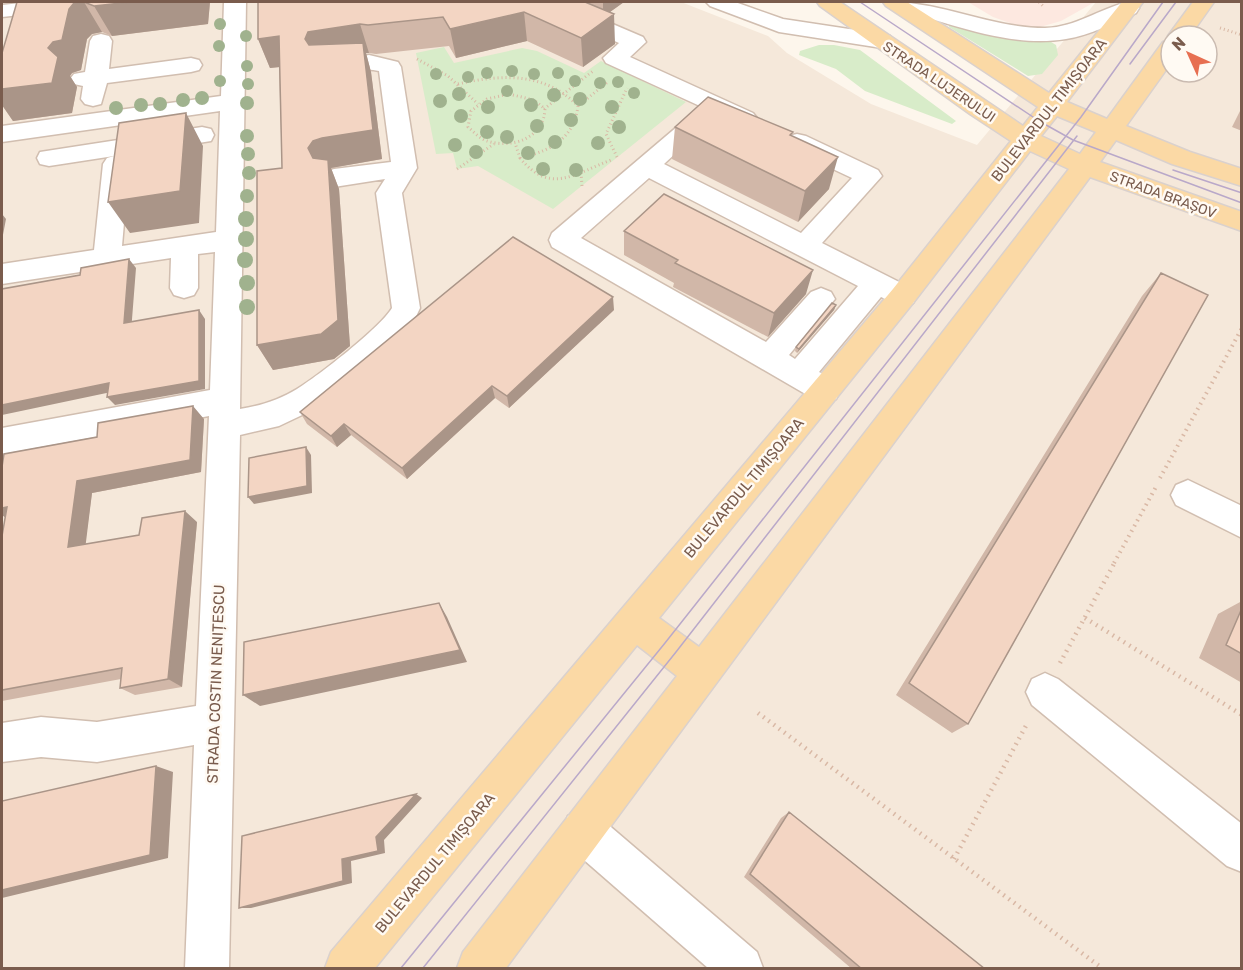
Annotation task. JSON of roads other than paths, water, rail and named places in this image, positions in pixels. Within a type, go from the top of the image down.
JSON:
[{"type":"main road","points":[[827,2],[882,41]]},
{"type":"main road","points":[[894,2],[1052,105],[1111,130],[1242,178]]},
{"type":"main road","points":[[1187,24],[1203,2]]},
{"type":"main road","name":"BULEVARDUL TIMIȘOARA","points":[[347,969],[634,621],[808,371],[881,285],[1026,139],[1130,5]]},
{"type":"main road","name":"STRADA LUJERULUI","points":[[882,41],[1026,139],[1085,166]]},
{"type":"main road","points":[[479,969],[1085,166],[1159,64]]},
{"type":"main road","name":"STRADA BRAȘOV","points":[[1085,166],[1242,222]]},
{"type":"main road","points":[[634,621],[703,673]]},
{"type":"street","points":[[22,34],[14,10],[83,2]]},
{"type":"street","name":"STRADA COSTIN NENIȚESCU","points":[[207,969],[225,413],[235,2]]},
{"type":"street","points":[[544,2],[635,42],[614,58],[869,176],[804,246]]},
{"type":"street","name":"STRADA LUJERULUI","points":[[717,2],[779,25],[882,41]]},
{"type":"street","points":[[894,2],[998,28],[1030,33],[1063,33],[1102,21],[1130,5]]},
{"type":"street","points":[[954,2],[998,28]]},
{"type":"street","points":[[90,122],[89,79],[101,41]]},
{"type":"street","points":[[2,441],[225,413],[268,417],[308,398],[383,338],[402,317],[406,308],[389,193],[404,168],[390,67],[369,62],[328,67]]},
{"type":"street","points":[[89,79],[191,64]]},
{"type":"street","points":[[2,134],[232,102]]},
{"type":"street","points":[[115,257],[119,118]]},
{"type":"street","points":[[647,166],[881,285],[808,371],[769,358],[562,240],[694,125]]},
{"type":"street","points":[[49,158],[202,135]]},
{"type":"street","points":[[334,178],[404,168]]},
{"type":"street","points":[[804,246],[801,229],[829,201]]},
{"type":"street","points":[[2,274],[229,240]]},
{"type":"street","points":[[184,288],[185,246]]},
{"type":"street","points":[[769,358],[821,299]]},
{"type":"street","points":[[1188,495],[1242,523]]},
{"type":"street","points":[[1045,692],[1242,851]]},
{"type":"street","points":[[2,742],[41,737],[97,742],[144,736],[215,721]]},
{"type":"street","points":[[583,831],[741,969]]},
{"type":"tram line","points":[[860,2],[1039,121],[1066,136]]},
{"type":"tram line","points":[[1066,136],[1163,2]]},
{"type":"tram line","points":[[1130,64],[1176,2]]},
{"type":"tram line","points":[[401,968],[665,643],[1066,136]]},
{"type":"tram line","points":[[1066,136],[1074,140]]},
{"type":"tram line","points":[[1074,140],[1077,136]]},
{"type":"tram line","points":[[423,968],[676,652],[1074,140]]},
{"type":"tram line","points":[[1074,140],[1242,203]]},
{"type":"tram line","points":[[1173,170],[1242,193]]}]
